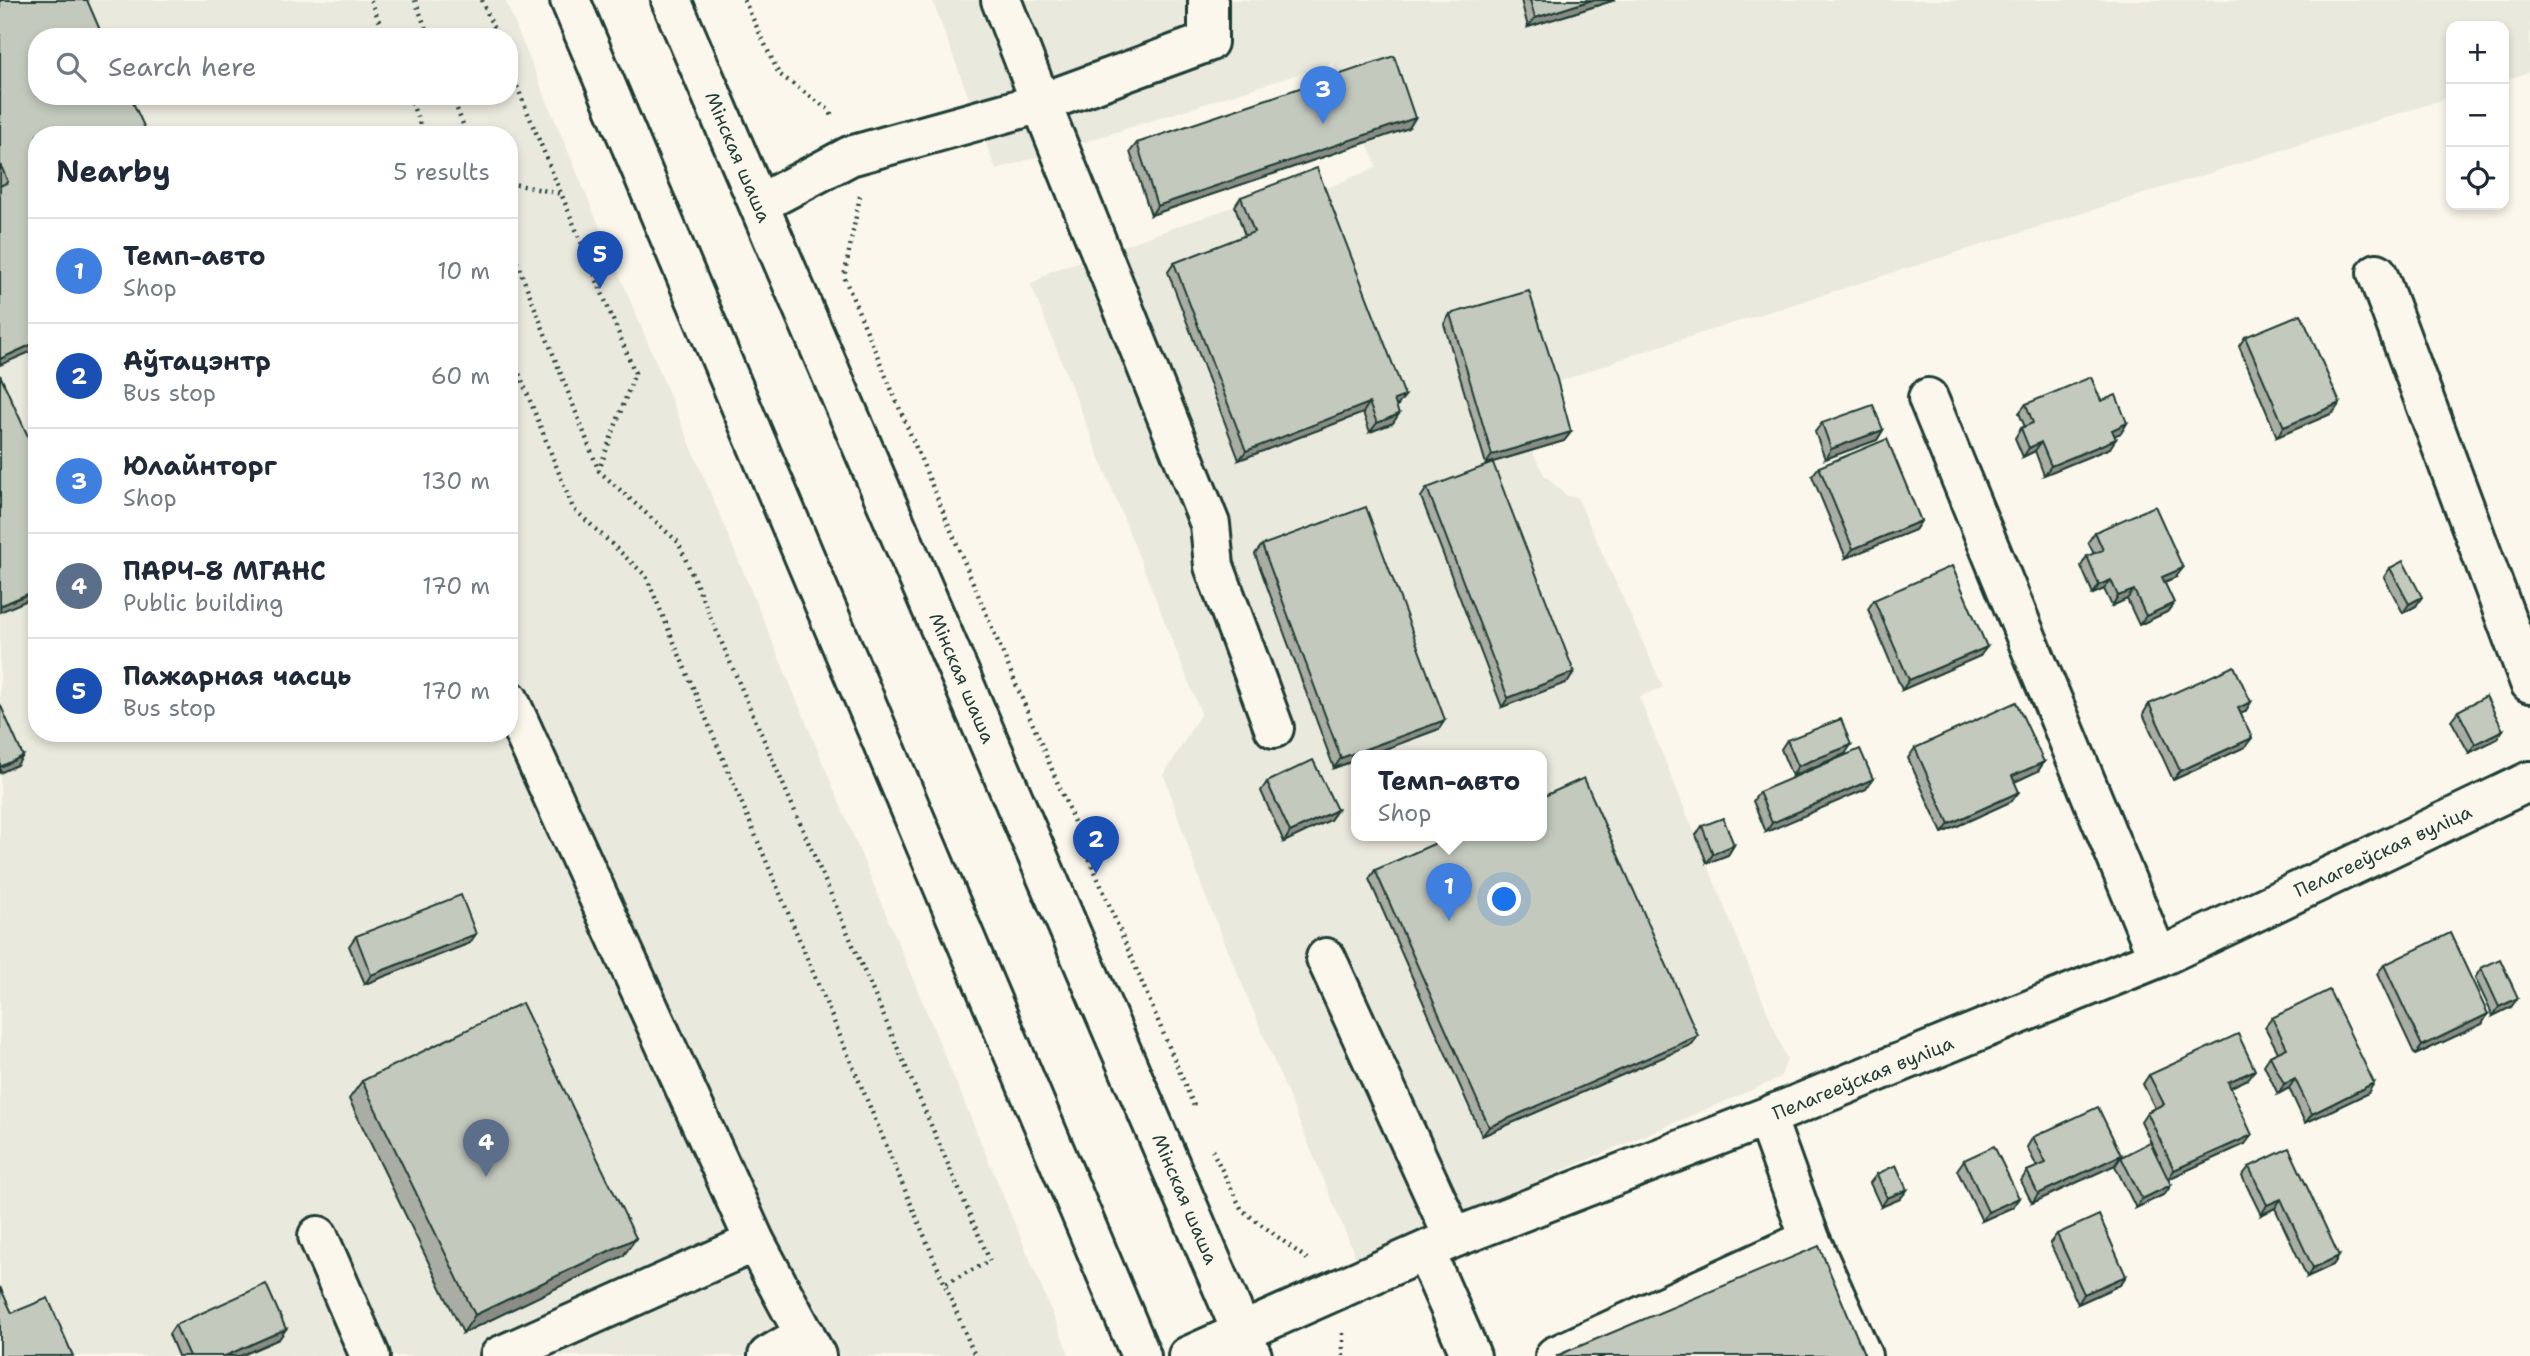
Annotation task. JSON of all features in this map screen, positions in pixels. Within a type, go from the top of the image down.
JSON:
[{"type":"main road","points":[[570,0],[1142,1356]]},
{"type":"main road","name":"Мінская шаша","points":[[671,0],[1247,1344]]},
{"type":"main road","points":[[1000,0],[1210,524],[1214,566],[1273,728]]},
{"type":"main road","points":[[759,204],[850,156],[1041,103],[1208,42],[1208,0]]},
{"type":"main road","points":[[2377,273],[2530,683]]},
{"type":"main road","points":[[1928,398],[2158,958]]},
{"type":"main road","points":[[518,720],[755,1242],[810,1345],[768,1356]]},
{"type":"main road","name":"Пелагееўская вуліца","points":[[1188,1356],[1247,1344],[1331,1293],[1440,1245],[1766,1117],[2158,958],[2530,781]]},
{"type":"main road","points":[[1326,958],[1440,1245],[1471,1356]]},
{"type":"main road","points":[[1766,1117],[1810,1239],[1862,1356]]},
{"type":"main road","points":[[318,1236],[370,1356]]},
{"type":"main road","points":[[1555,1356],[1810,1239]]},
{"type":"main road","points":[[500,1356],[755,1242]]},
{"type":"path","points":[[371,0],[382,28]]},
{"type":"path","points":[[415,0],[426,28]]},
{"type":"path","points":[[482,0],[493,28]]},
{"type":"path","points":[[744,0],[779,74],[829,110],[850,156],[860,194],[844,277],[1195,1110]]},
{"type":"path","points":[[518,89],[635,373],[599,471]]},
{"type":"path","points":[[412,105],[421,126]]},
{"type":"path","points":[[455,105],[464,126]]},
{"type":"path","points":[[518,185],[561,194]]},
{"type":"path","points":[[518,265],[599,471],[678,542],[990,1261],[943,1285]]},
{"type":"path","points":[[518,370],[573,508],[646,576],[975,1356]]},
{"type":"path","points":[[1211,1147],[1242,1210],[1315,1265],[1331,1293],[1343,1325],[1343,1356]]},
{"type":"shaded area","points":[[0,0],[505,0],[517,28],[28,28],[28,105],[518,105],[518,31],[1070,1356],[0,1356]]},
{"type":"shaded area","points":[[932,0],[2530,0],[2530,72],[2509,78],[2509,21],[2446,21],[2446,99],[1635,354],[1550,385],[1564,441],[1532,451],[1544,475],[1567,496],[1577,497],[1663,687],[1639,697],[1787,1060],[1780,1078],[1356,1258],[1203,890],[1164,775],[1201,713],[1031,285],[1049,272],[1235,206],[1317,192],[1377,167],[1333,63],[996,170]]},
{"type":"building","points":[[0,0],[87,0],[99,28],[28,28],[28,105],[134,105],[144,126],[28,126],[28,346],[0,359],[0,186],[8,182],[0,164]]},
{"type":"building","points":[[1530,0],[1592,0],[1535,18]]},
{"type":"building","points":[[1394,56],[1415,118],[1157,206],[1137,143]]},
{"type":"building","points":[[1317,168],[1405,396],[1394,400],[1399,414],[1377,423],[1369,403],[1246,451],[1174,263],[1254,232],[1241,197]]},
{"type":"building","points":[[1529,291],[1571,432],[1492,455],[1450,314]]},
{"type":"building","points":[[2301,314],[2340,403],[2284,427],[2245,337]]},
{"type":"building","points":[[0,375],[28,436],[28,594],[0,606]]},
{"type":"building","points":[[2091,377],[2101,401],[2116,395],[2127,423],[2112,430],[2116,439],[2051,466],[2041,442],[2029,448],[2021,428],[2033,423],[2026,404]]},
{"type":"building","points":[[1873,405],[1883,430],[1831,449],[1822,423]]},
{"type":"building","points":[[1887,439],[1921,521],[1853,549],[1819,467]]},
{"type":"building","points":[[1493,463],[1574,672],[1508,698],[1427,488]]},
{"type":"building","points":[[2155,506],[2183,568],[2162,577],[2174,603],[2146,616],[2134,590],[2118,596],[2111,580],[2099,585],[2087,556],[2103,550],[2095,532]]},
{"type":"building","points":[[1366,507],[1445,720],[1363,750],[1351,750],[1351,754],[1341,758],[1262,545]]},
{"type":"building","points":[[2403,561],[2422,597],[2409,604],[2390,568]]},
{"type":"building","points":[[1952,566],[1987,647],[1909,680],[1874,600]]},
{"type":"building","points":[[2234,666],[2251,702],[2238,708],[2252,738],[2180,771],[2149,704]]},
{"type":"building","points":[[2486,696],[2503,730],[2475,744],[2458,711]]},
{"type":"building","points":[[2016,702],[2044,762],[2012,776],[2019,792],[1949,824],[1915,748]]},
{"type":"building","points":[[0,704],[23,756],[0,767]]},
{"type":"building","points":[[1841,719],[1851,745],[1798,766],[1787,740]]},
{"type":"building","points":[[1860,749],[1873,779],[1772,823],[1759,792]]},
{"type":"building","points":[[1313,760],[1337,810],[1290,832],[1267,782]]},
{"type":"building","points":[[1584,778],[1698,1036],[1489,1127],[1375,870],[1440,841],[1547,841],[1547,795]]},
{"type":"building","points":[[1723,818],[1734,845],[1713,854],[1702,826]]},
{"type":"building","points":[[461,895],[476,934],[371,975],[356,936]]},
{"type":"building","points":[[2450,933],[2488,1014],[2422,1046],[2384,965]]},
{"type":"building","points":[[2500,959],[2518,998],[2499,1007],[2481,968]]},
{"type":"building","points":[[2329,990],[2374,1083],[2312,1114],[2295,1079],[2284,1084],[2270,1056],[2287,1048],[2272,1018]]},
{"type":"building","points":[[522,1003],[636,1238],[475,1315],[362,1081]]},
{"type":"building","points":[[2238,1034],[2255,1070],[2228,1082],[2252,1135],[2174,1170],[2147,1112],[2164,1104],[2149,1075]]},
{"type":"building","points":[[2098,1107],[2121,1155],[2038,1194],[2027,1171],[2046,1163],[2033,1137]]},
{"type":"building","points":[[2150,1142],[2171,1185],[2142,1199],[2121,1157]]},
{"type":"building","points":[[1994,1146],[2019,1198],[1988,1212],[1964,1160]]},
{"type":"building","points":[[2289,1148],[2339,1256],[2313,1268],[2281,1199],[2267,1205],[2249,1167]]},
{"type":"building","points":[[1896,1165],[1907,1190],[1887,1198],[1877,1174]]},
{"type":"building","points":[[2099,1215],[2126,1276],[2084,1294],[2057,1234]]},
{"type":"building","points":[[1819,1246],[1865,1356],[1556,1356]]},
{"type":"building","points":[[266,1284],[286,1329],[225,1356],[189,1356],[175,1325]]},
{"type":"building","points":[[0,1287],[12,1313],[48,1298],[73,1356],[0,1356]]},
{"type":"place","name":"Юлайнторг","points":[[1323,124]]},
{"type":"place","name":"Пажарная часць","points":[[600,289]]},
{"type":"place","name":"Аўтацэнтр","points":[[1096,874]]},
{"type":"place","name":"Темп-авто","points":[[1449,921]]},
{"type":"place","name":"ПАРЧ-8 МГАНС","points":[[486,1177]]}]
